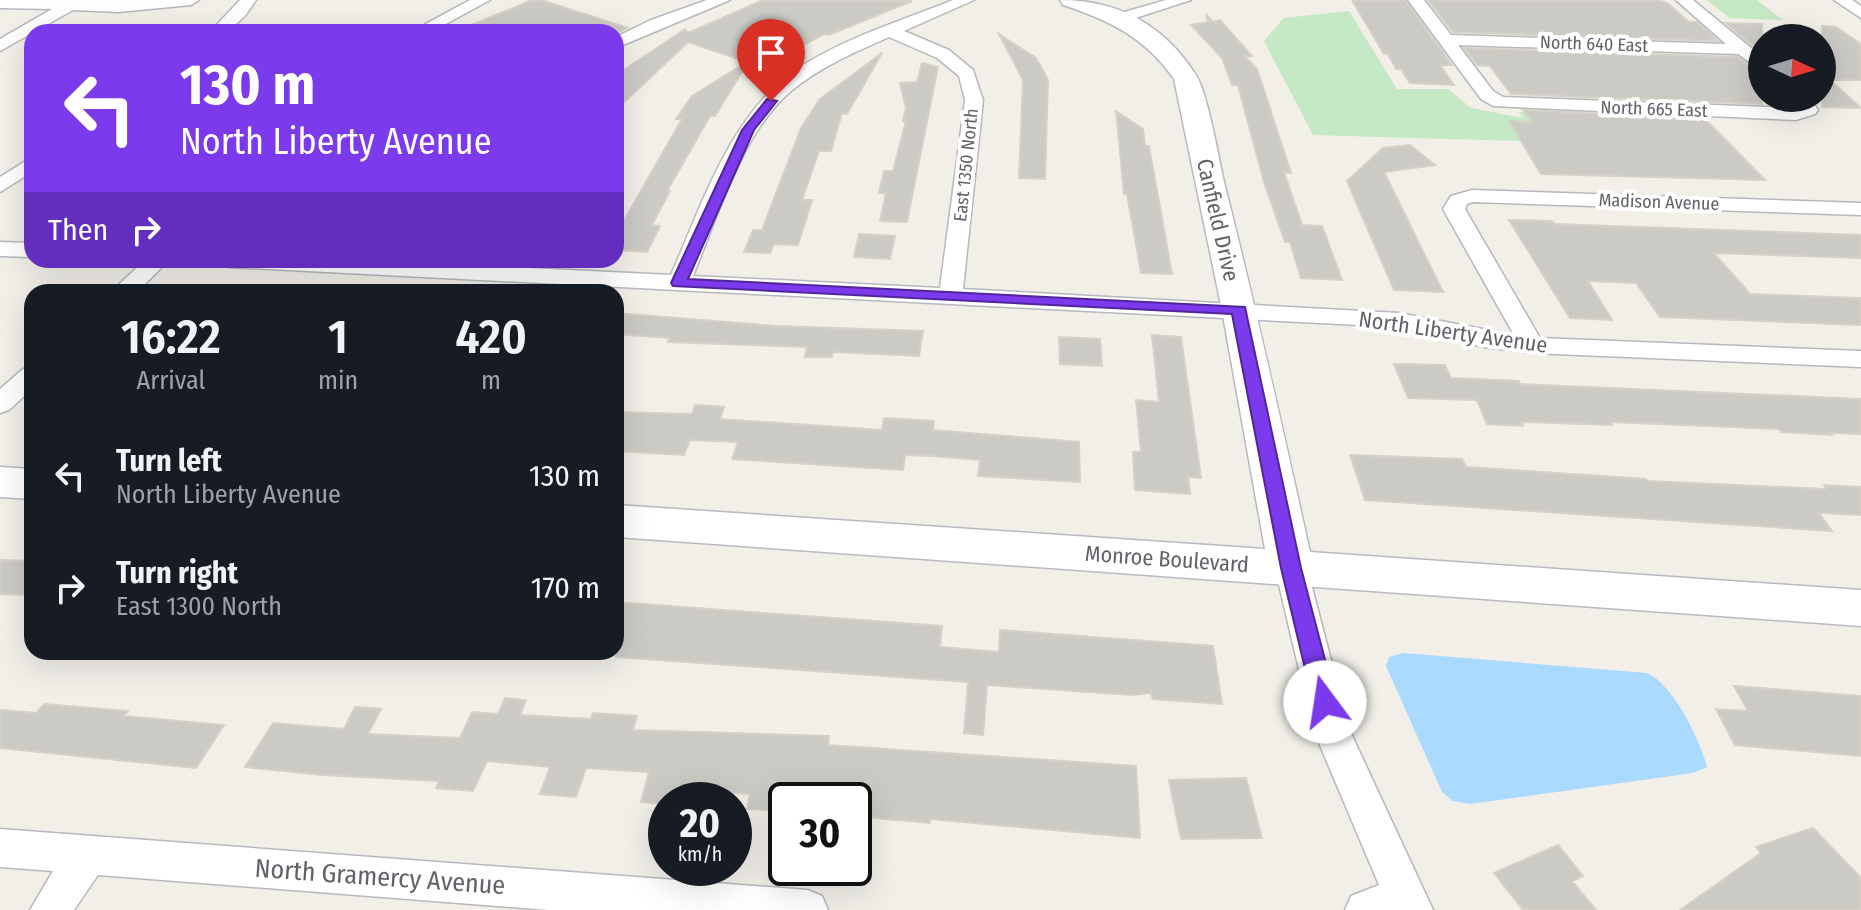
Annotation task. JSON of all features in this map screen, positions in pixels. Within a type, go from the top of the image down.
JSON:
[{"type":"street","points":[[0,3],[119,7],[191,0]]},
{"type":"street","points":[[227,24],[248,0]]},
{"type":"street","points":[[439,0],[475,3]]},
{"type":"street","points":[[624,39],[657,23],[722,0]]},
{"type":"street","points":[[679,283],[749,130],[771,101],[801,74],[891,31],[966,0]]},
{"type":"street","name":"Canfield Drive","points":[[1071,0],[1120,18],[1152,36],[1170,53],[1186,79],[1239,310],[1291,568],[1331,729],[1409,904]]},
{"type":"street","points":[[1120,18],[1183,0]]},
{"type":"street","points":[[1416,0],[1446,40]]},
{"type":"street","points":[[1684,0],[1748,54]]},
{"type":"street","points":[[1842,0],[1861,13]]},
{"type":"street","points":[[434,24],[475,3]]},
{"type":"street","points":[[38,24],[70,5]]},
{"type":"street","name":"East 1350 North","points":[[891,31],[943,54],[967,74],[974,100],[951,296]]},
{"type":"street","points":[[0,46],[24,32]]},
{"type":"street","name":"North 640 East","points":[[1446,40],[1742,49]]},
{"type":"street","name":"North 665 East","points":[[1446,40],[1487,95],[1499,102],[1798,112]]},
{"type":"street","points":[[0,186],[24,169]]},
{"type":"street","name":"Madison Avenue","points":[[1532,345],[1454,209],[1458,200],[1472,196],[1861,209]]},
{"type":"street","points":[[0,249],[24,250]]},
{"type":"street","points":[[132,284],[149,268]]},
{"type":"street","name":"North Liberty Avenue","points":[[463,268],[679,283],[1399,320],[1484,339],[1532,345],[1861,359]]},
{"type":"street","points":[[0,404],[24,382]]},
{"type":"street","points":[[0,482],[24,484]]},
{"type":"street","name":"Monroe Boulevard","points":[[624,522],[1861,608]]},
{"type":"street","name":"North Gramercy Avenue","points":[[0,848],[609,902],[808,910]]},
{"type":"street","points":[[50,910],[87,856]]},
{"type":"street","points":[[1365,910],[1409,904]]},
{"type":"green space","points":[[1707,0],[1757,0],[1783,20],[1730,18]]},
{"type":"green space","points":[[1349,11],[1397,89],[1448,89],[1471,108],[1523,118],[1519,112],[1531,112],[1554,142],[1313,135],[1264,41],[1284,18]]},
{"type":"water","points":[[1404,653],[1647,673],[1657,679],[1676,700],[1692,728],[1707,767],[1693,773],[1470,804],[1453,801],[1442,792],[1386,666],[1389,657]]},
{"type":"building","points":[[532,0],[541,0],[616,24],[542,24],[474,24]]},
{"type":"building","points":[[763,0],[912,1],[829,35],[824,34],[763,67],[748,62],[715,116],[710,116],[667,191],[670,191],[652,225],[660,226],[647,252],[624,251],[624,220],[682,119],[676,119],[692,96],[747,62],[688,42],[624,102],[624,70],[685,29],[688,33]]},
{"type":"building","points":[[1352,0],[1405,0],[1452,65],[1440,65],[1454,85],[1410,83],[1401,69],[1396,69],[1388,54],[1384,54]]},
{"type":"building","points":[[1428,0],[1657,0],[1667,3],[1689,22],[1697,22],[1718,41],[1453,32]]},
{"type":"building","points":[[1206,14],[1213,22],[1220,20],[1252,56],[1245,57],[1257,69],[1291,173],[1284,172],[1302,225],[1322,226],[1342,280],[1301,278],[1290,242],[1285,242],[1264,182],[1238,85],[1232,85],[1222,58],[1191,25],[1208,22]]},
{"type":"building","points":[[1726,23],[1762,24],[1748,24],[1748,41]]},
{"type":"building","points":[[1836,27],[1861,44],[1861,80],[1836,80]]},
{"type":"building","points":[[999,34],[1036,58],[1048,80],[1045,179],[1019,178],[1023,80]]},
{"type":"building","points":[[1464,48],[1737,57],[1748,64],[1748,103],[1511,94],[1490,66],[1477,65]]},
{"type":"building","points":[[882,53],[847,114],[842,113],[831,151],[819,151],[802,200],[812,200],[798,245],[774,244],[770,253],[744,252],[753,230],[762,230],[801,128],[820,99]]},
{"type":"building","points":[[922,63],[938,67],[907,222],[880,221],[886,193],[879,193],[884,171],[893,171],[906,121],[903,121],[906,108],[900,83],[917,82]]},
{"type":"building","points":[[1836,85],[1861,108],[1836,107]]},
{"type":"building","points":[[1523,110],[1705,119],[1765,180],[1541,174],[1509,121],[1532,122]]},
{"type":"building","points":[[1116,111],[1143,129],[1145,146],[1149,146],[1172,274],[1141,273],[1127,194],[1124,194]]},
{"type":"building","points":[[1410,145],[1435,165],[1384,172],[1443,292],[1394,290],[1347,181],[1383,148]]},
{"type":"building","points":[[1509,220],[1861,235],[1861,258],[1714,253],[1750,294],[1861,298],[1861,325],[1660,317],[1636,283],[1588,281],[1612,320],[1570,318]]},
{"type":"building","points":[[859,234],[895,236],[890,259],[854,257]]},
{"type":"building","points":[[624,314],[776,326],[923,331],[919,356],[833,352],[832,357],[805,357],[807,347],[668,342],[670,338],[624,335]]},
{"type":"building","points":[[1152,335],[1181,337],[1201,478],[1188,477],[1190,494],[1135,490],[1133,452],[1141,452],[1136,400],[1159,402]]},
{"type":"building","points":[[1059,337],[1100,339],[1102,366],[1060,364]]},
{"type":"building","points":[[1394,364],[1445,365],[1451,378],[1519,381],[1520,384],[1861,399],[1861,434],[1611,422],[1612,425],[1487,424],[1477,400],[1408,398]]},
{"type":"building","points":[[695,405],[724,407],[720,419],[882,430],[884,418],[934,421],[933,430],[1079,442],[1080,482],[978,476],[980,460],[933,456],[905,455],[903,470],[732,459],[738,442],[690,440],[684,455],[624,451],[624,412],[692,414]]},
{"type":"building","points":[[1350,455],[1462,459],[1466,467],[1647,481],[1826,489],[1824,485],[1861,487],[1861,515],[1819,513],[1832,531],[1365,500]]},
{"type":"building","points":[[0,560],[24,561],[24,593],[0,594]]},
{"type":"building","points":[[624,603],[942,626],[940,647],[999,652],[1000,630],[1213,646],[1222,704],[1153,699],[1151,693],[1132,695],[987,685],[983,735],[964,733],[968,682],[624,658]]},
{"type":"building","points":[[1734,686],[1861,696],[1861,756],[1735,745],[1716,709],[1748,711]]},
{"type":"building","points":[[505,698],[526,700],[520,715],[591,719],[593,713],[637,716],[633,730],[829,736],[828,745],[1136,766],[1140,838],[930,819],[930,823],[872,818],[872,782],[768,782],[768,810],[752,809],[752,782],[648,782],[648,803],[641,802],[649,772],[586,768],[576,797],[540,794],[550,767],[487,761],[473,791],[436,788],[439,781],[245,767],[273,723],[344,729],[355,707],[381,709],[368,734],[460,738],[472,712],[498,714]]},
{"type":"building","points":[[44,704],[128,711],[124,716],[224,725],[196,768],[0,748],[0,710],[36,713]]},
{"type":"building","points":[[1246,778],[1262,838],[1181,839],[1169,780]]},
{"type":"building","points":[[1813,828],[1861,878],[1861,910],[1680,910],[1761,853],[1756,847]]},
{"type":"building","points":[[1558,845],[1583,876],[1572,881],[1596,910],[1523,910],[1494,873]]},
{"type":"route","points":[[771,101],[749,130],[679,283],[1239,310],[1291,568],[1325,702]]}]
